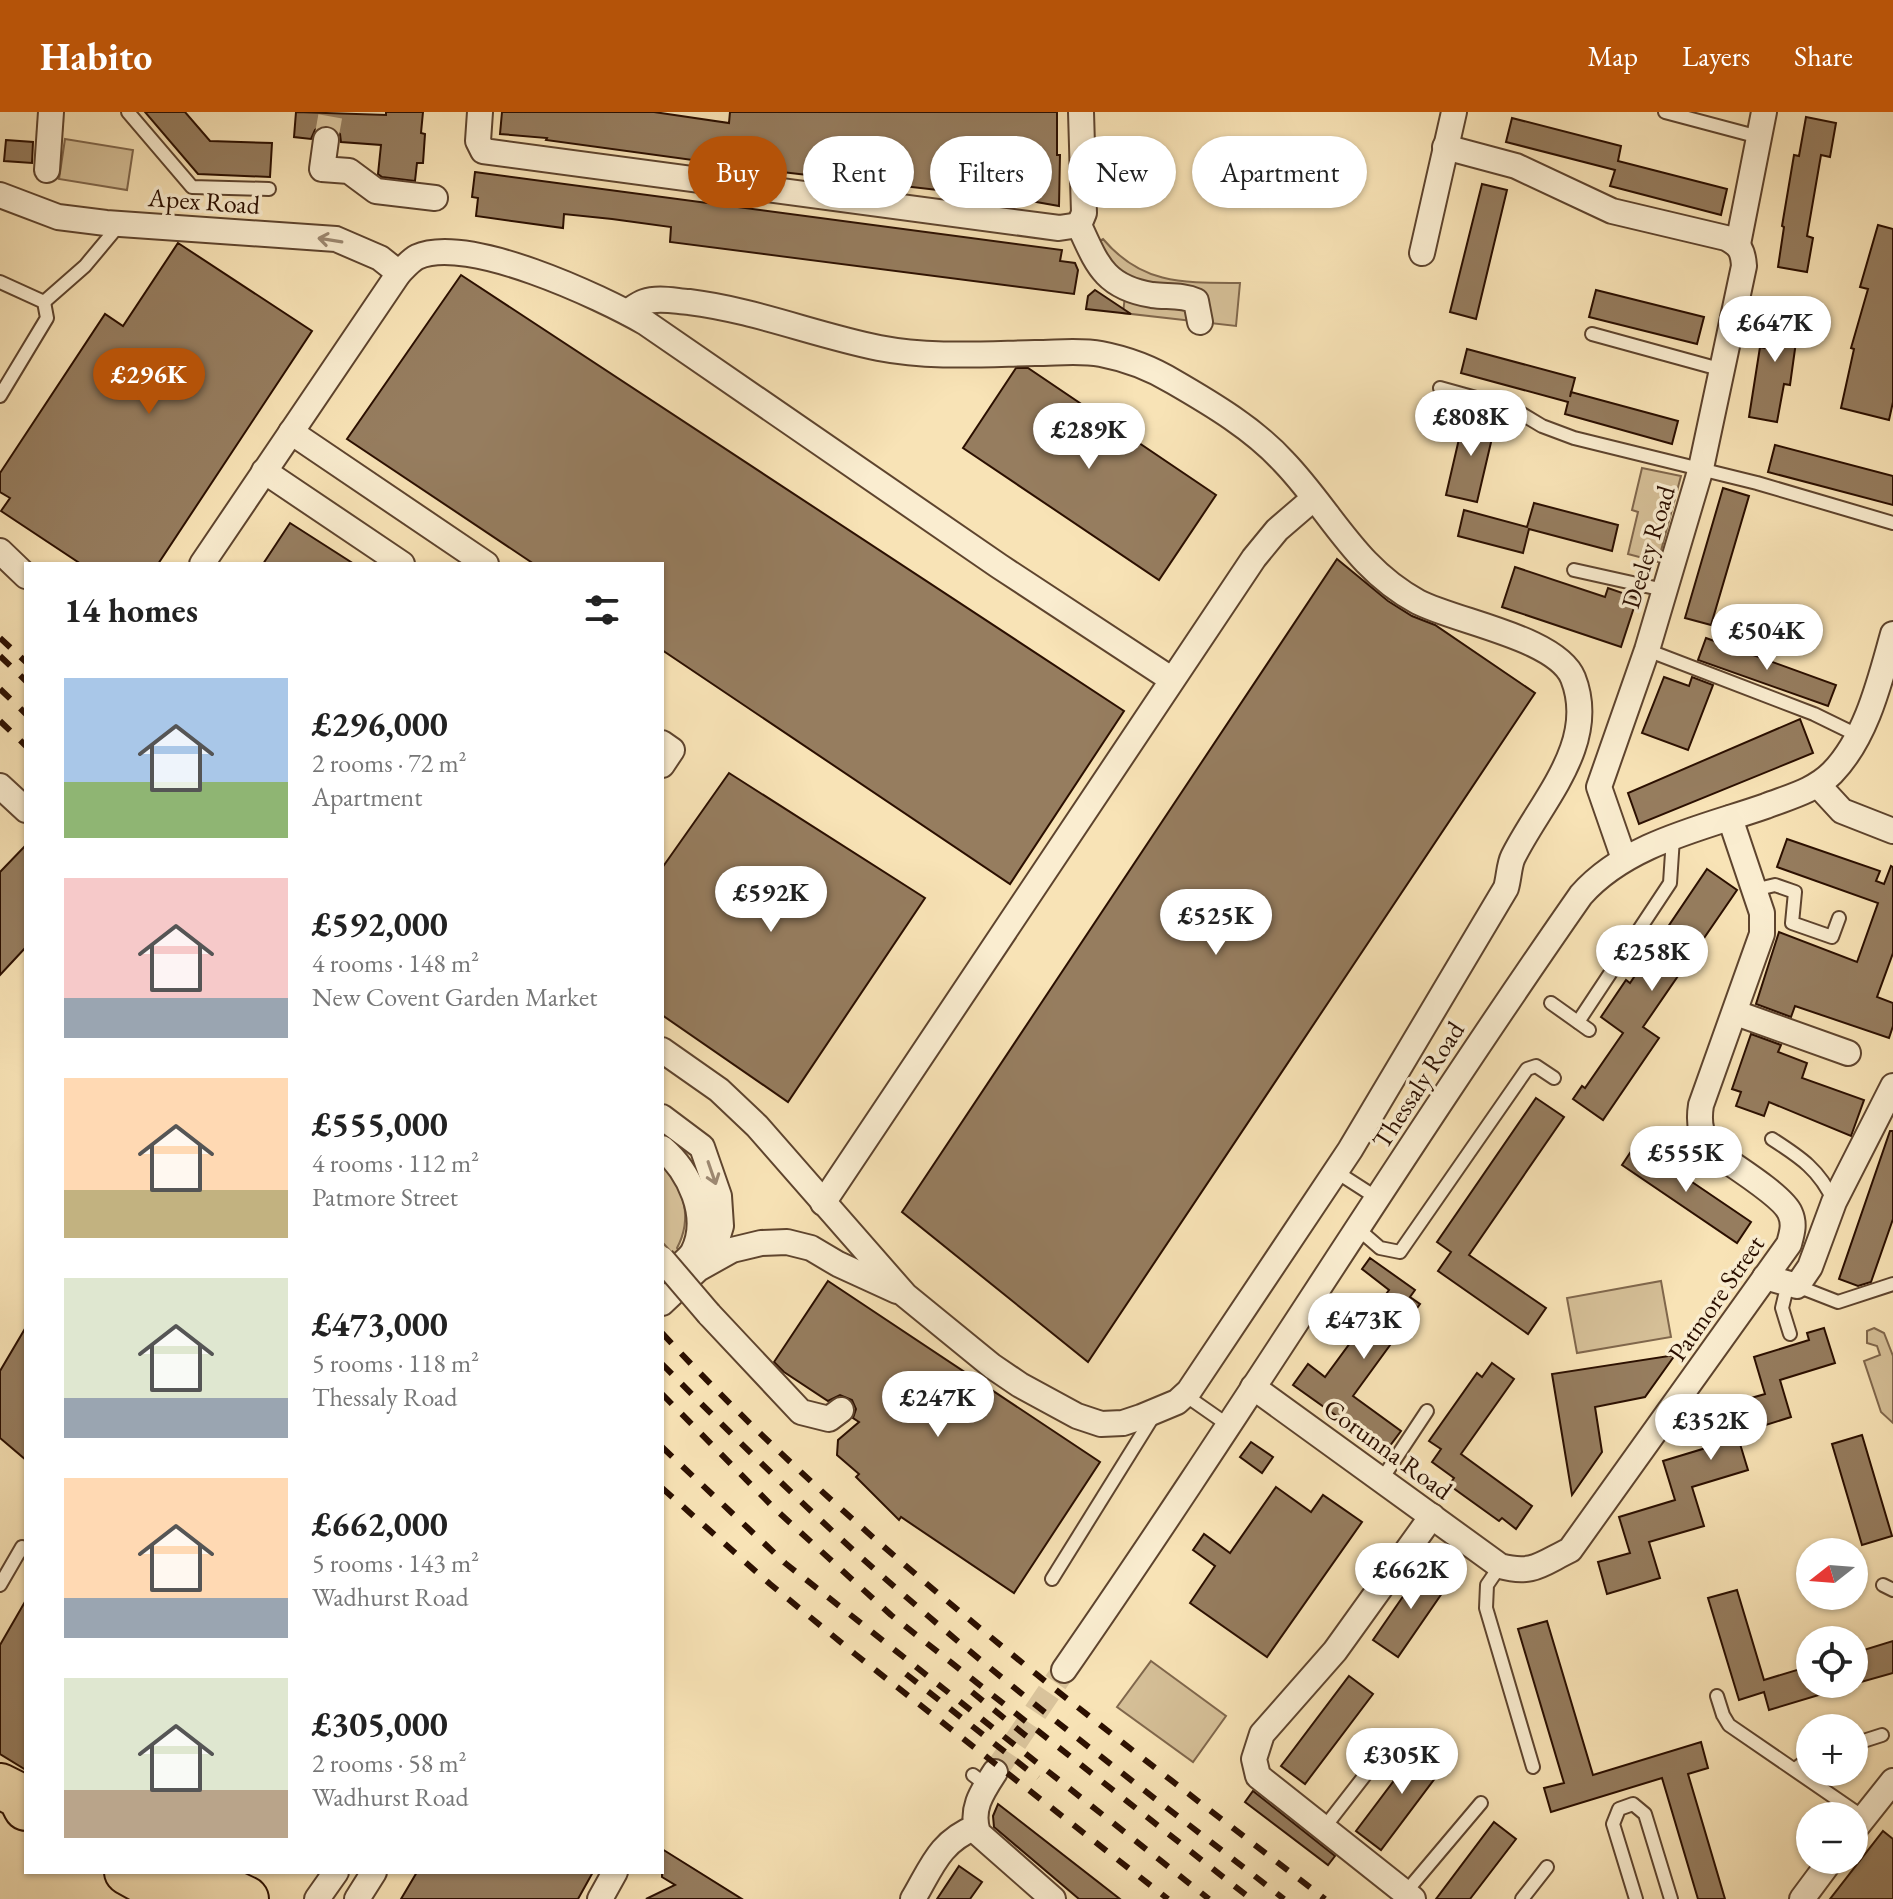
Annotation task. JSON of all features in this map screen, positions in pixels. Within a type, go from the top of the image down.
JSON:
[{"type":"highway","points":[[0,1786],[22,1797],[24,1802]]},
{"type":"highway","points":[[0,1823],[4,1825],[24,1815]]},
{"type":"highway","points":[[131,1874],[175,1899]]},
{"type":"highway","points":[[193,1874],[246,1899]]},
{"type":"street","points":[[47,170],[51,112]]},
{"type":"street","points":[[480,112],[478,141],[483,151],[1059,228],[1079,225]]},
{"type":"street","points":[[1081,112],[1084,213],[1079,225],[1091,257],[1104,274],[1142,293],[1196,301],[1200,322]]},
{"type":"street","name":"Deeley Road","points":[[1624,859],[1599,787],[1647,650],[1701,468],[1744,266],[1738,244],[1764,112]]},
{"type":"street","points":[[1422,253],[1452,114]]},
{"type":"street","points":[[326,140],[322,169],[349,171],[376,191],[435,198]]},
{"type":"street","points":[[1445,147],[1516,166],[1612,211],[1726,238],[1738,244]]},
{"type":"street","name":"Apex Road","points":[[0,195],[58,217],[336,239],[380,258],[399,273]]},
{"type":"street","points":[[203,562],[399,273],[417,257],[453,252],[499,261],[536,273],[627,312],[690,352],[1029,587],[1171,679]]},
{"type":"street","points":[[627,312],[641,303],[670,300],[746,311],[804,330],[902,351],[948,354],[1088,353],[1120,359],[1163,376],[1246,428],[1276,452],[1377,576],[1419,602],[1543,648],[1561,661],[1571,674],[1579,701],[1579,721],[1572,749],[1555,789],[1511,861],[1506,888],[1335,1171],[1185,1395],[1157,1410],[1123,1423],[1101,1424],[1077,1416],[992,1366],[905,1295],[757,1126],[719,1090],[664,1051]]},
{"type":"street","points":[[291,432],[483,562]]},
{"type":"street","points":[[264,471],[399,562]]},
{"type":"street","points":[[823,1203],[1171,679],[1268,540],[1313,499]]},
{"type":"street","points":[[0,551],[24,574]]},
{"type":"street","name":"Thessaly Road","points":[[1064,1670],[1498,1012],[1581,895],[1596,878],[1624,859],[1818,785],[1835,770],[1857,735],[1877,688],[1893,634]]},
{"type":"street","points":[[664,744],[672,750],[664,762]]},
{"type":"street","points":[[1818,785],[1842,811],[1893,831]]},
{"type":"street","points":[[0,786],[24,808]]},
{"type":"street","name":"Patmore Street","points":[[1500,1566],[1519,1571],[1533,1568],[1570,1550],[1783,1282],[1794,1227],[1789,1210],[1778,1198],[1714,1152],[1706,1143],[1699,1120],[1701,1105],[1762,934],[1762,913],[1730,818]]},
{"type":"street","points":[[1736,1013],[1848,1053]]},
{"type":"street","points":[[1783,1282],[1810,1267],[1834,1202],[1893,1086]]},
{"type":"street","points":[[664,1118],[702,1147],[719,1196],[721,1226],[714,1249],[664,1301]]},
{"type":"street","points":[[664,1150],[680,1167],[695,1193],[699,1225],[693,1252],[664,1281]]},
{"type":"street","points":[[698,1269],[732,1250],[761,1243],[787,1242],[811,1248],[905,1295]]},
{"type":"street","points":[[664,1261],[801,1412],[829,1419],[841,1410]]},
{"type":"street","name":"Corunna Road","points":[[1253,1387],[1500,1566]]},
{"type":"street","points":[[1409,1896],[1258,1776],[1254,1759],[1262,1734],[1335,1651],[1432,1516]]},
{"type":"street","points":[[985,1777],[975,1807],[976,1827],[981,1837],[1053,1899]]},
{"type":"street","points":[[1872,1816],[1893,1781]]},
{"type":"street","points":[[913,1899],[946,1844],[957,1835],[976,1827]]},
{"type":"street","points":[[317,1899],[335,1874]]},
{"type":"street","points":[[357,1899],[373,1874]]},
{"type":"street","points":[[600,1899],[614,1874]]},
{"type":"street","points":[[1802,1899],[1821,1874]]},
{"type":"lane","points":[[128,112],[192,187],[269,189]]},
{"type":"lane","points":[[1665,112],[1759,137]]},
{"type":"lane","points":[[44,302],[85,266],[120,224]]},
{"type":"lane","points":[[0,282],[44,302]]},
{"type":"lane","points":[[0,396],[47,318],[44,302]]},
{"type":"lane","points":[[1592,334],[1723,370]]},
{"type":"lane","points":[[1440,388],[1512,408],[1542,426],[1574,438],[1701,468],[1893,523]]},
{"type":"lane","points":[[1574,570],[1664,590]]},
{"type":"lane","points":[[1647,650],[1814,714],[1857,735]]},
{"type":"lane","points":[[1551,1003],[1583,1026],[1670,883],[1673,838]]},
{"type":"lane","points":[[1754,890],[1775,885],[1795,892],[1792,923],[1832,937],[1839,918]]},
{"type":"lane","points":[[1357,1228],[1380,1248],[1400,1252],[1527,1069],[1536,1066],[1554,1078]]},
{"type":"lane","points":[[1772,1139],[1807,1161],[1818,1172],[1834,1202]]},
{"type":"lane","points":[[1335,1171],[1377,1198]]},
{"type":"lane","points":[[1790,1334],[1782,1308],[1783,1282],[1838,1302],[1893,1284]]},
{"type":"lane","points":[[1185,1395],[1228,1425]]},
{"type":"lane","points":[[1052,1579],[1157,1410]]},
{"type":"lane","points":[[1382,1479],[1427,1411]]},
{"type":"lane","points":[[0,1585],[24,1549]]},
{"type":"lane","points":[[1500,1566],[1487,1585],[1486,1608],[1533,1767]]},
{"type":"lane","points":[[1717,1696],[1729,1725],[1872,1816]]},
{"type":"lane","points":[[1868,1740],[1882,1735]]},
{"type":"lane","points":[[1324,1828],[1383,1752]]},
{"type":"lane","points":[[1409,1896],[1481,1803]]},
{"type":"lane","points":[[1636,1899],[1613,1824],[1619,1809],[1633,1804],[1645,1814],[1671,1899]]},
{"type":"lane","points":[[1522,1899],[1547,1867]]},
{"type":"shaded area","points":[[65,139],[133,150],[127,190],[59,179]]},
{"type":"shaded area","points":[[1103,239],[1118,254],[1149,273],[1200,283],[1240,283],[1236,326],[1123,313],[1125,296],[1080,252]]},
{"type":"shaded area","points":[[1642,468],[1681,476],[1658,562],[1628,554],[1638,512],[1632,510]]},
{"type":"shaded area","points":[[664,1167],[676,1183],[684,1204],[684,1226],[675,1256],[664,1244]]},
{"type":"shaded area","points":[[1661,1281],[1671,1337],[1577,1353],[1567,1298]]},
{"type":"shaded area","points":[[1874,1328],[1884,1333],[1893,1356],[1893,1423],[1881,1412],[1864,1361],[1880,1355],[1877,1346],[1867,1343],[1867,1331]]},
{"type":"shaded area","points":[[1151,1661],[1226,1716],[1193,1762],[1117,1707]]},
{"type":"building","points":[[145,112],[185,112],[210,141],[272,143],[270,177],[198,174]]},
{"type":"building","points":[[296,112],[386,115],[386,112],[423,112],[423,163],[417,163],[415,181],[382,177],[378,174],[381,145],[341,142],[340,134],[329,125],[315,130],[311,139],[294,137]]},
{"type":"building","points":[[502,112],[654,112],[729,123],[730,112],[1057,112],[1059,206],[1052,205],[1052,136],[930,136],[930,189],[914,187],[914,136],[803,136],[803,174],[787,173],[787,136],[688,136],[688,159],[500,134]]},
{"type":"building","points":[[1806,117],[1836,123],[1830,157],[1821,155],[1807,236],[1813,238],[1807,272],[1778,267],[1794,155],[1799,156]]},
{"type":"building","points":[[1512,118],[1621,146],[1618,161],[1727,189],[1721,215],[1610,186],[1615,170],[1506,142]]},
{"type":"building","points":[[6,140],[33,142],[32,163],[4,161]]},
{"type":"building","points":[[475,172],[688,200],[688,208],[746,208],[1062,250],[1060,261],[1075,263],[1078,270],[1074,294],[670,242],[671,227],[612,219],[564,214],[563,228],[476,216],[478,198],[472,197]]},
{"type":"building","points":[[1482,184],[1507,190],[1476,319],[1450,312]]},
{"type":"building","points":[[1878,225],[1893,229],[1893,402],[1889,420],[1841,408],[1854,349],[1851,348],[1868,289],[1860,287]]},
{"type":"building","points":[[178,243],[312,331],[159,562],[78,562],[1,511],[10,498],[0,492],[0,473],[105,314],[123,326]]},
{"type":"building","points":[[461,275],[1124,711],[1010,884],[664,651],[664,562],[531,562],[347,439]]},
{"type":"building","points":[[1095,290],[1131,314],[1086,309],[1088,296]]},
{"type":"building","points":[[1596,290],[1704,317],[1697,344],[1589,317]]},
{"type":"building","points":[[1770,308],[1800,313],[1790,385],[1784,384],[1777,422],[1749,417],[1760,347],[1764,348]]},
{"type":"building","points":[[1467,349],[1575,378],[1571,392],[1678,421],[1672,444],[1565,414],[1568,402],[1461,373]]},
{"type":"building","points":[[1016,368],[1028,368],[1216,495],[1159,580],[963,448]]},
{"type":"building","points":[[1465,413],[1496,421],[1477,502],[1446,495]]},
{"type":"building","points":[[1775,445],[1893,476],[1893,505],[1768,472]]},
{"type":"building","points":[[1723,488],[1749,496],[1711,625],[1685,618]]},
{"type":"building","points":[[1534,503],[1618,525],[1612,551],[1529,529],[1523,553],[1458,536],[1464,510],[1527,527]]},
{"type":"building","points":[[290,523],[351,562],[264,562]]},
{"type":"building","points":[[1337,559],[1388,601],[1412,616],[1435,625],[1535,693],[1088,1362],[902,1212]]},
{"type":"building","points":[[1515,567],[1605,597],[1608,588],[1637,598],[1621,647],[1502,607]]},
{"type":"building","points":[[1706,638],[1836,685],[1828,706],[1698,660]]},
{"type":"building","points":[[1664,677],[1689,686],[1692,677],[1713,685],[1688,750],[1642,733]]},
{"type":"building","points":[[1800,719],[1813,753],[1639,824],[1628,793]]},
{"type":"building","points":[[729,773],[925,898],[788,1102],[664,1016],[664,865]]},
{"type":"building","points":[[1787,839],[1880,871],[1876,881],[1884,884],[1893,867],[1893,953],[1877,997],[1893,1003],[1893,1026],[1889,1038],[1795,1006],[1791,1017],[1756,1004],[1779,932],[1857,962],[1878,903],[1777,867]]},
{"type":"building","points":[[24,847],[24,949],[0,975],[0,872]]},
{"type":"building","points":[[1707,869],[1737,890],[1643,1027],[1659,1038],[1603,1120],[1573,1099],[1582,1086],[1585,1088],[1623,1033],[1601,1017],[1626,980],[1630,983]]},
{"type":"building","points":[[1751,1034],[1781,1045],[1778,1052],[1807,1063],[1802,1078],[1864,1100],[1851,1136],[1769,1102],[1764,1116],[1736,1106],[1741,1092],[1732,1089]]},
{"type":"building","points":[[1536,1098],[1564,1117],[1469,1255],[1546,1308],[1528,1334],[1438,1271],[1451,1252],[1437,1242]]},
{"type":"building","points":[[1890,1131],[1893,1131],[1893,1219],[1871,1282],[1858,1286],[1839,1279]]},
{"type":"building","points":[[1636,1144],[1751,1222],[1737,1243],[1622,1165]]},
{"type":"building","points":[[1370,1258],[1415,1290],[1410,1297],[1420,1304],[1353,1396],[1401,1431],[1386,1451],[1293,1385],[1308,1364],[1325,1377],[1389,1290],[1362,1269]]},
{"type":"building","points":[[828,1281],[1100,1462],[1014,1593],[901,1517],[899,1520],[856,1477],[859,1474],[837,1455],[838,1440],[859,1422],[853,1418],[856,1409],[852,1400],[840,1395],[828,1401],[774,1362]]},
{"type":"building","points":[[1824,1328],[1835,1363],[1780,1380],[1791,1417],[1737,1434],[1748,1470],[1692,1487],[1704,1526],[1649,1542],[1660,1578],[1607,1594],[1598,1562],[1630,1553],[1619,1517],[1675,1500],[1663,1461],[1719,1444],[1709,1410],[1765,1394],[1754,1357],[1809,1340],[1807,1333]]},
{"type":"building","points":[[24,1330],[24,1458],[0,1438],[0,1371]]},
{"type":"building","points":[[1675,1355],[1645,1397],[1595,1407],[1602,1452],[1572,1495],[1552,1374]]},
{"type":"building","points":[[1492,1363],[1514,1379],[1461,1454],[1532,1506],[1516,1529],[1502,1518],[1499,1521],[1449,1485],[1454,1478],[1432,1462],[1441,1449],[1429,1441],[1477,1373],[1482,1377]]},
{"type":"building","points":[[1862,1435],[1892,1536],[1868,1543],[1868,1538],[1860,1538],[1832,1444]]},
{"type":"building","points":[[1251,1442],[1273,1457],[1262,1473],[1240,1457]]},
{"type":"building","points":[[1276,1487],[1311,1512],[1323,1495],[1362,1522],[1267,1657],[1190,1603],[1215,1566],[1193,1550],[1204,1534],[1230,1553]]},
{"type":"building","points":[[1426,1563],[1443,1574],[1439,1580],[1447,1586],[1398,1657],[1373,1640]]},
{"type":"building","points":[[1737,1590],[1764,1680],[1796,1670],[1796,1698],[1809,1698],[1769,1710],[1764,1692],[1739,1700],[1708,1598]]},
{"type":"building","points":[[24,1603],[24,1769],[0,1754],[0,1645]]},
{"type":"building","points":[[1547,1621],[1593,1775],[1701,1742],[1708,1768],[1688,1774],[1725,1899],[1698,1899],[1662,1778],[1551,1812],[1544,1788],[1564,1783],[1518,1629]]},
{"type":"building","points":[[1893,1641],[1893,1673],[1868,1680],[1868,1649]]},
{"type":"building","points":[[1349,1676],[1373,1694],[1305,1784],[1281,1766]]},
{"type":"building","points":[[1423,1742],[1448,1761],[1381,1850],[1356,1831]]},
{"type":"building","points":[[1253,1791],[1335,1856],[1328,1865],[1245,1802]]},
{"type":"building","points":[[998,1804],[1120,1899],[1079,1899],[994,1827],[993,1816]]},
{"type":"building","points":[[1494,1822],[1516,1839],[1470,1899],[1436,1899]]},
{"type":"building","points":[[1883,1831],[1893,1839],[1893,1899],[1830,1899],[1849,1874],[1868,1874],[1868,1850]]},
{"type":"building","points":[[664,1850],[742,1899],[646,1899],[675,1885],[662,1877]]},
{"type":"building","points":[[959,1866],[982,1882],[970,1899],[937,1899]]},
{"type":"building","points":[[416,1874],[592,1874],[578,1899],[401,1899]]},
{"type":"tunnel","points":[[326,140],[331,112]]},
{"type":"tunnel","points":[[995,1772],[1064,1670]]},
{"type":"railway","points":[[0,638],[24,660]]},
{"type":"railway","points":[[0,656],[24,679]]},
{"type":"railway","points":[[0,689],[24,712]]},
{"type":"railway","points":[[0,721],[24,744]]},
{"type":"railway","points":[[664,1335],[817,1487],[898,1559],[1066,1698],[1325,1899]]},
{"type":"railway","points":[[664,1366],[811,1511],[950,1635],[1284,1899]]},
{"type":"railway","points":[[664,1396],[775,1509],[891,1615],[1251,1899]]},
{"type":"railway","points":[[664,1449],[785,1563],[1209,1899]]},
{"type":"railway","points":[[664,1490],[855,1654],[1168,1899]]},
{"type":"railway","points":[[906,1674],[1038,1778]]},
{"type":"railway","points":[[972,1692],[1031,1740]]}]
